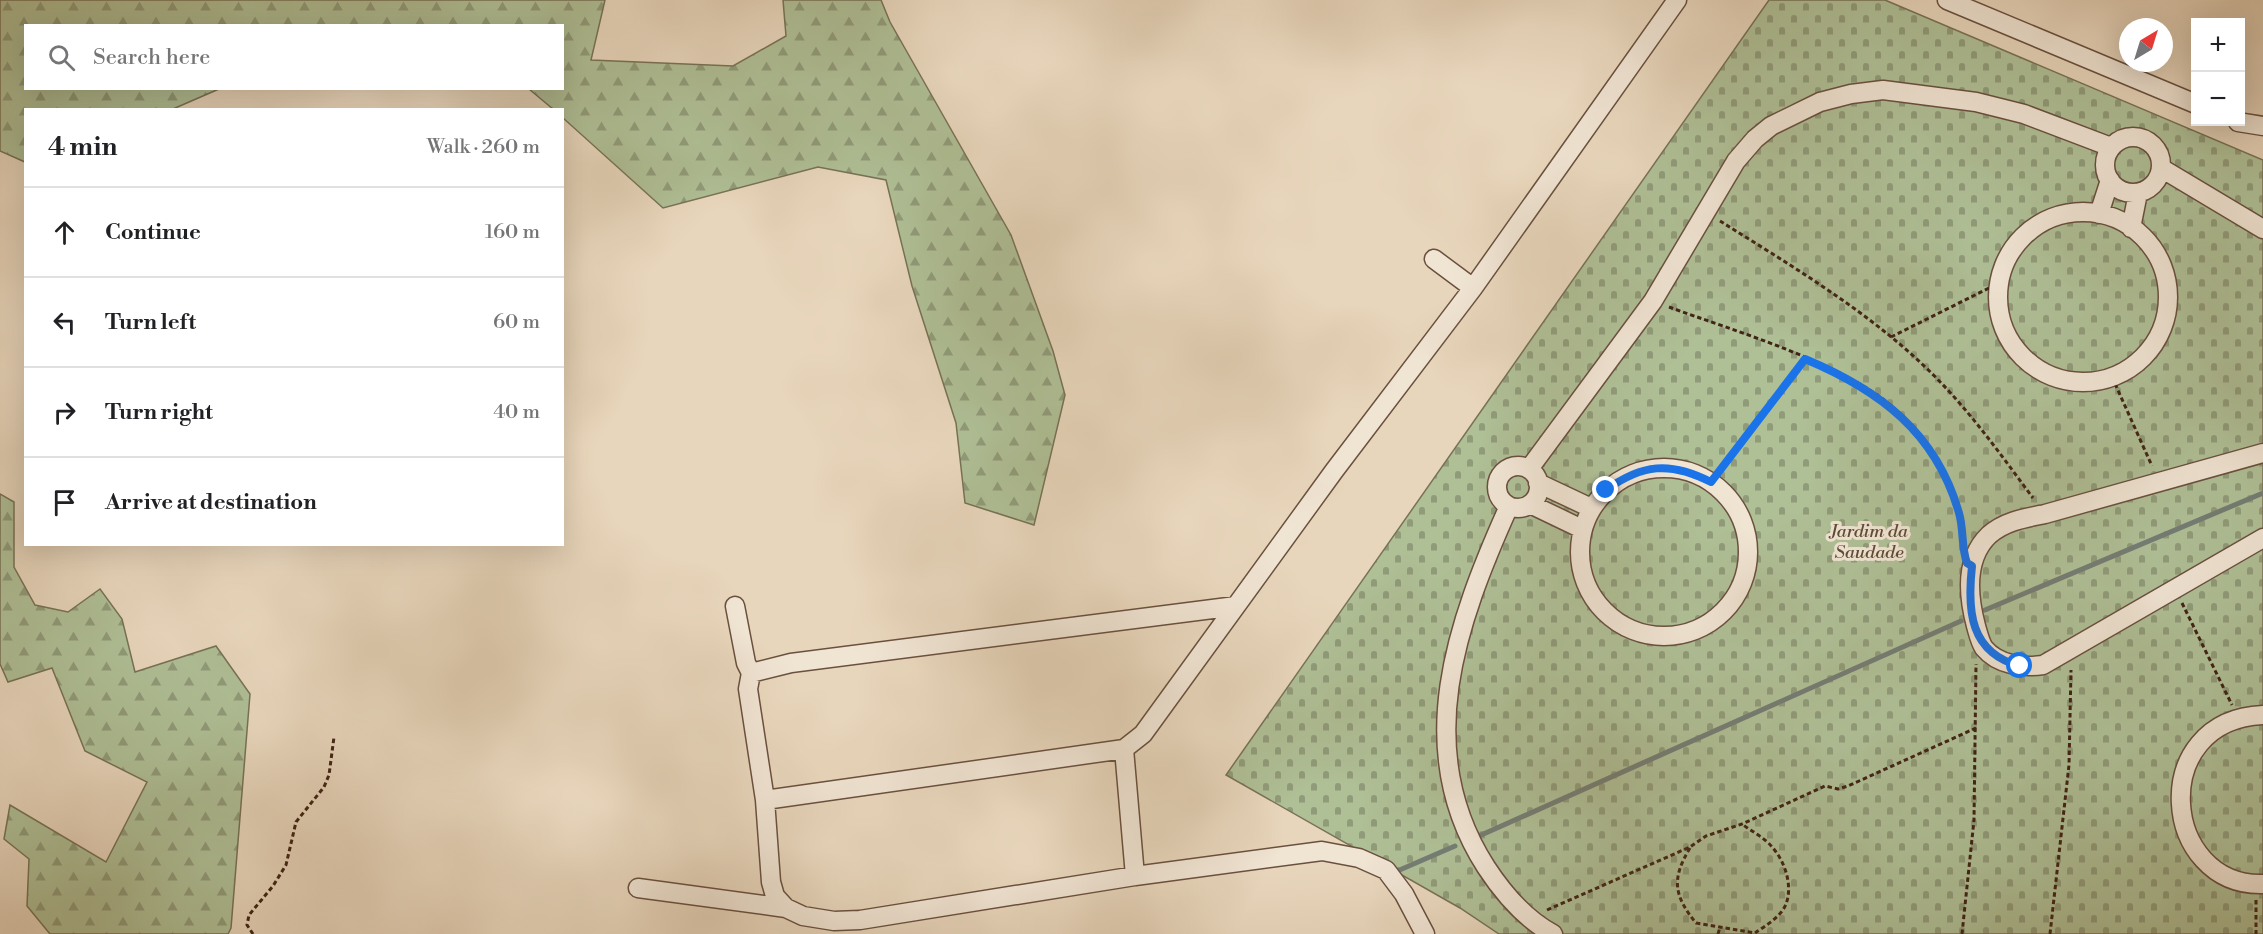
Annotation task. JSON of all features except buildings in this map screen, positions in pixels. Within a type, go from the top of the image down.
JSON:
[{"type":"street","points":[[765,800],[1124,749],[1143,734],[1473,288],[1677,0]]},
{"type":"street","points":[[1947,0],[2191,102]]},
{"type":"street","points":[[1591,508],[1534,476],[1513,466],[1499,476],[1498,493],[1509,506],[1520,508],[1530,504],[1537,495],[1534,476],[1653,301],[1736,161],[1755,139],[1796,113],[1820,102],[1851,93],[1883,90],[1976,102],[2024,114],[2111,147]]},
{"type":"street","points":[[2245,123],[2263,126]]},
{"type":"street","points":[[2126,138],[2144,140],[2157,151],[2161,168],[2154,184],[2148,190],[2138,193],[2124,192],[2110,180],[2104,164],[2111,147],[2126,138]]},
{"type":"street","points":[[2161,168],[2263,229]]},
{"type":"street","points":[[2099,214],[2110,180]]},
{"type":"street","points":[[2131,228],[2138,193]]},
{"type":"street","points":[[2077,212],[2099,214],[2121,221],[2131,228],[2142,236],[2158,256],[2167,281],[2168,306],[2161,331],[2149,351],[2133,366],[2112,377],[2091,382],[2069,381],[2048,374],[2029,362],[2014,346],[2004,327],[1999,305],[1999,283],[2006,262],[2018,243],[2034,227],[2055,217],[2077,212]]},
{"type":"street","points":[[1434,259],[1473,288]]},
{"type":"street","points":[[2263,453],[2001,526],[1979,547],[1972,566],[1970,603],[1980,639],[1984,647],[1996,658],[2020,666],[2043,665],[2263,538]]},
{"type":"street","points":[[1668,467],[1690,471],[1711,482],[1728,497],[1741,516],[1748,538],[1749,562],[1743,584],[1731,604],[1715,621],[1694,632],[1672,637],[1648,635],[1626,628],[1607,615],[1592,597],[1582,575],[1579,552],[1582,529],[1591,508],[1606,490],[1624,477],[1645,469],[1668,467]]},
{"type":"street","points":[[1530,504],[1582,529]]},
{"type":"street","points":[[1509,506],[1482,566],[1451,666],[1445,746],[1450,782],[1462,823],[1474,848],[1507,896],[1529,918],[1553,934]]},
{"type":"street","points":[[735,606],[746,663],[751,673],[748,689],[765,800],[771,882],[775,896],[786,908]]},
{"type":"street","points":[[751,673],[790,663],[1236,606]]},
{"type":"street","points":[[2260,884],[2234,878],[2213,867],[2197,850],[2186,831],[2180,808],[2181,785],[2187,763],[2200,743],[2217,728],[2238,718],[2263,715]]},
{"type":"street","points":[[1124,749],[1136,876]]},
{"type":"street","points":[[638,888],[786,908],[813,918],[834,921],[860,920],[1136,876],[1323,851],[1359,858],[1386,870],[1404,894],[1425,934]]},
{"type":"path","points":[[1705,212],[1761,246],[1891,337],[1922,363],[1960,403],[2045,514]]},
{"type":"path","points":[[1891,337],[1999,283]]},
{"type":"path","points":[[1653,301],[1839,373],[1872,392],[1896,410],[1936,460],[1950,489],[1963,529],[1964,555],[1967,563],[1972,566]]},
{"type":"path","points":[[1711,482],[1805,359]]},
{"type":"path","points":[[2112,377],[2159,482]]},
{"type":"path","points":[[2175,588],[2238,718]]},
{"type":"path","points":[[1962,934],[1974,820],[1976,654],[1980,639]]},
{"type":"path","points":[[2050,934],[2068,765],[2071,649]]},
{"type":"path","points":[[1529,918],[1690,847],[1706,836],[1742,824],[1825,786],[1838,789],[1848,786],[1976,728]]},
{"type":"path","points":[[252,934],[247,925],[249,915],[273,886],[286,865],[296,822],[324,787],[329,775],[334,737]]},
{"type":"path","points":[[1690,847],[1681,863],[1676,887],[1682,906],[1696,923],[1755,933],[1773,920],[1786,904],[1788,879],[1783,864],[1772,846],[1742,824]]},
{"type":"path","points":[[2256,934],[2260,884]]},
{"type":"path","points":[[1718,934],[1720,927]]},
{"type":"green space","points":[[0,0],[605,0],[591,60],[733,66],[786,36],[783,0],[881,0],[890,22],[1011,235],[1053,351],[1065,395],[1034,525],[965,503],[956,423],[912,286],[886,180],[818,167],[663,208],[564,119],[564,108],[552,108],[530,90],[564,90],[564,24],[24,24],[24,90],[217,90],[175,108],[24,108],[24,162],[0,151]]},
{"type":"green space","name":"Jardim da Saudade","points":[[1769,0],[1885,0],[2263,160],[2263,934],[1499,934],[1460,908],[1226,775]]},
{"type":"green space","points":[[0,494],[14,502],[14,567],[35,605],[68,612],[100,589],[122,619],[135,672],[216,646],[250,694],[231,928],[228,934],[50,934],[27,906],[29,859],[4,839],[10,805],[106,862],[147,782],[85,751],[52,668],[8,682],[0,664]]},
{"type":"waterway","points":[[1985,610],[2263,493]]},
{"type":"waterway","points":[[1479,836],[1961,621]]},
{"type":"waterway","points":[[1395,872],[1455,846]]},
{"type":"route","points":[[1606,490],[1624,477],[1645,469],[1668,467],[1690,471],[1711,482],[1805,359],[1839,373],[1872,392],[1896,410],[1936,460],[1959,512],[1963,529],[1964,555],[1967,563],[1972,566],[1970,603],[1980,639],[1984,647],[1996,658],[2020,666]]}]
